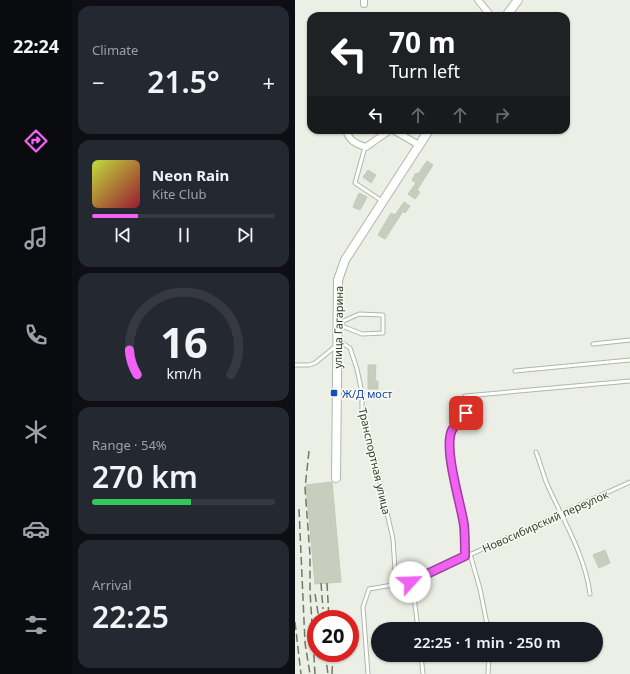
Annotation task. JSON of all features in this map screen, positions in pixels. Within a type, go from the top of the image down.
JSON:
[{"type":"street","points":[[478,0],[488,12]]},
{"type":"street","points":[[509,12],[518,0]]},
{"type":"street","points":[[348,134],[349,138],[357,144],[366,147],[386,134]]},
{"type":"street","points":[[399,134],[419,145]]},
{"type":"street","name":"улица Гагарина","points":[[336,478],[338,280],[345,260],[426,134]]},
{"type":"lane","points":[[366,147],[355,183],[382,201]]},
{"type":"lane","points":[[359,314],[383,315],[383,333],[362,334],[337,324],[359,314]]},
{"type":"lane","points":[[593,344],[630,340]]},
{"type":"lane","points":[[295,365],[309,365],[315,363],[337,342]]},
{"type":"lane","name":"Транспортная улица","points":[[337,342],[350,348],[357,369],[362,392],[362,413],[373,452],[393,539],[395,570],[398,577],[411,582]]},
{"type":"lane","points":[[515,371],[630,360]]},
{"type":"lane","points":[[465,396],[630,382]]},
{"type":"lane","points":[[465,556],[464,525],[456,492],[449,444],[453,430],[466,413]]},
{"type":"lane","points":[[536,452],[547,484],[561,512],[586,571],[590,594]]},
{"type":"lane","name":"Новосибирский переулок","points":[[368,674],[363,607],[369,590],[411,582],[561,512],[630,482]]},
{"type":"lane","points":[[470,554],[480,589],[487,622]]},
{"type":"lane","points":[[411,582],[417,622]]},
{"type":"lane","points":[[422,662],[423,674]]},
{"type":"lane","points":[[489,662],[489,674]]},
{"type":"building","points":[[427,161],[433,165],[417,190],[420,192],[415,199],[408,194],[416,183],[412,180]]},
{"type":"building","points":[[368,170],[376,175],[371,183],[363,177]]},
{"type":"building","points":[[359,193],[367,197],[360,210],[353,207]]},
{"type":"building","points":[[404,202],[410,206],[405,213],[403,211],[385,239],[378,235],[391,213],[395,215]]},
{"type":"building","points":[[368,365],[376,365],[375,381],[378,381],[378,389],[368,389]]},
{"type":"building","points":[[332,482],[341,582],[315,584],[306,485]]},
{"type":"building","points":[[605,550],[610,563],[599,568],[593,555]]},
{"type":"railway","points":[[309,451],[305,488],[310,555],[310,591],[315,674]]},
{"type":"railway","points":[[299,509],[305,643],[310,674]]},
{"type":"railway","points":[[321,583],[323,609]]},
{"type":"railway","points":[[327,583],[328,610]]},
{"type":"railway","points":[[315,594],[318,610]]},
{"type":"railway","points":[[295,622],[301,674]]},
{"type":"railway","points":[[326,662],[328,674]]},
{"type":"railway","points":[[332,674],[333,662]]},
{"type":"place","name":"Ж/Д мост","points":[[334,393]]},
{"type":"route","points":[[410,582],[465,556],[464,525],[456,492],[449,444],[453,430],[466,413]]}]
